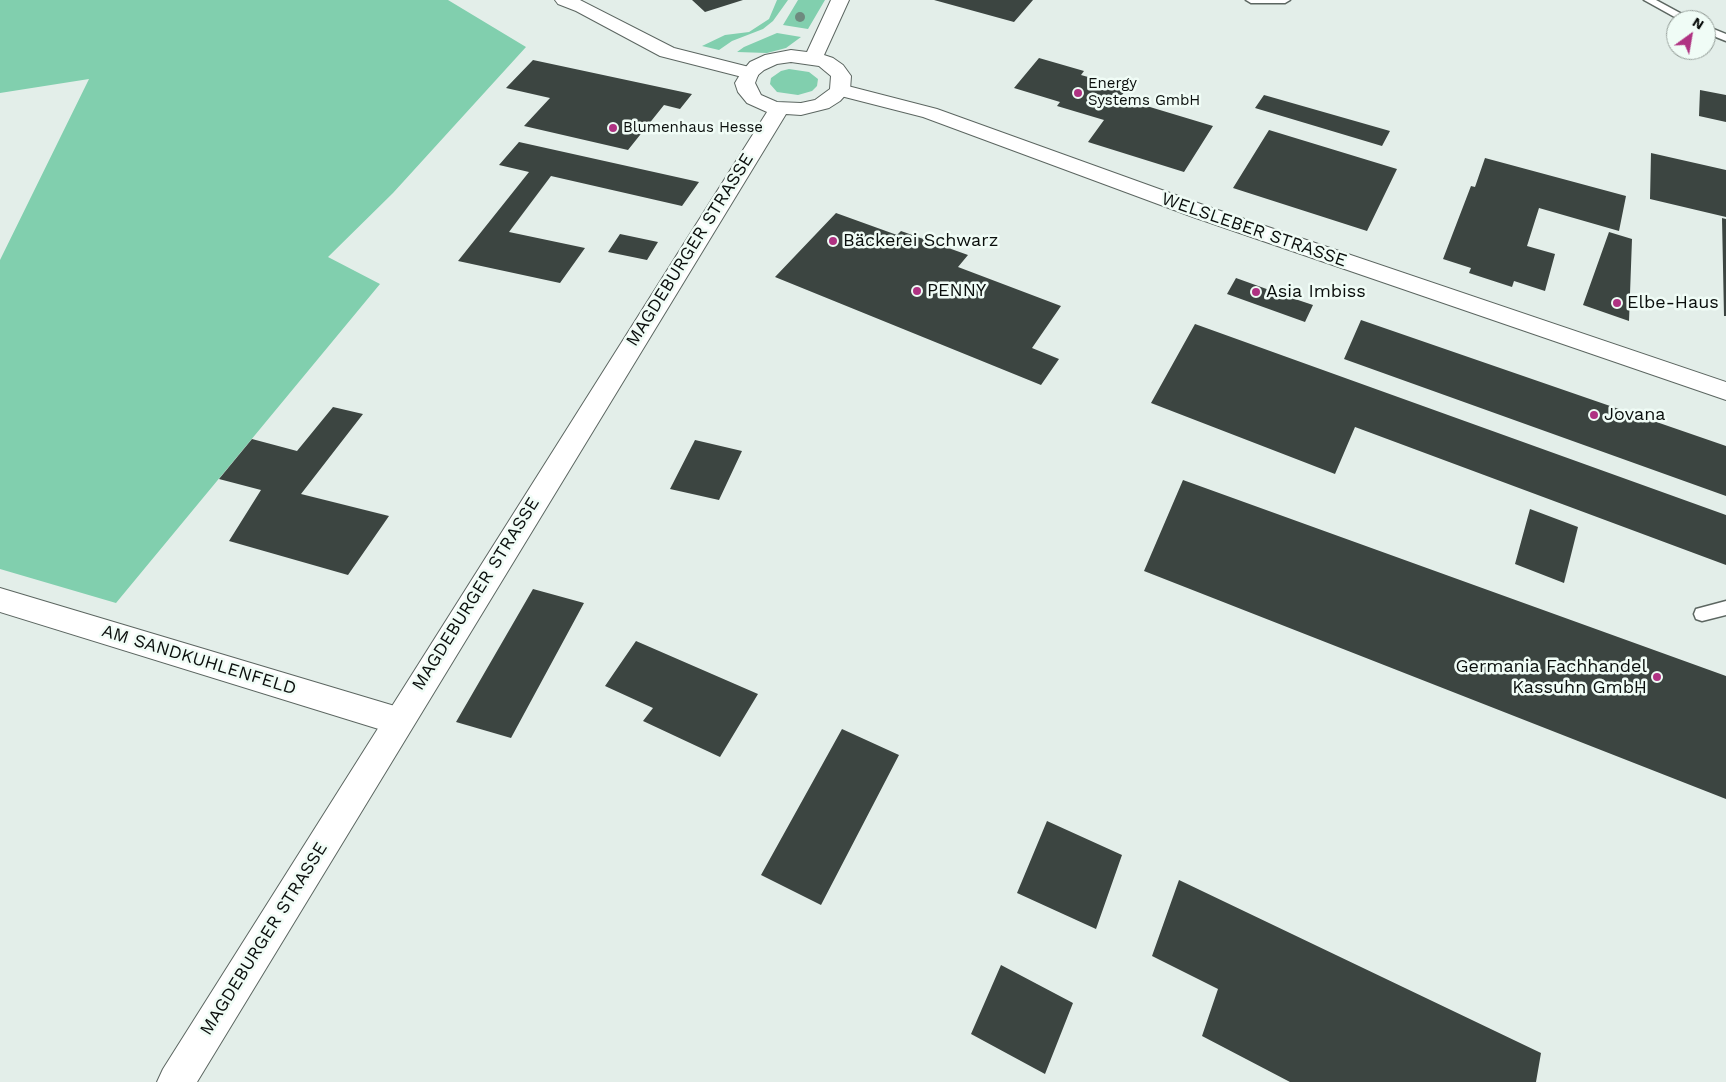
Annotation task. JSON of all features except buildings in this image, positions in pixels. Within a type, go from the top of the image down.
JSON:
[{"type":"street","points":[[564,0],[667,52],[750,73]]},
{"type":"street","points":[[813,58],[840,0]]},
{"type":"street","points":[[790,56],[813,58],[826,62],[841,76],[840,90],[834,97],[811,108],[779,109],[763,104],[754,99],[748,92],[745,83],[756,66],[772,59],[790,56]]},
{"type":"street","name":"WELSLEBER STRASSE","points":[[840,90],[930,113],[1201,212],[1726,391]]},
{"type":"street","name":"MAGDEBURGER STRASSE","points":[[183,1080],[398,721],[698,236],[779,109]]},
{"type":"street","name":"AM SANDKUHLENFELD","points":[[0,600],[398,721]]},
{"type":"lane","points":[[1251,0],[1286,0]]},
{"type":"lane","points":[[1649,0],[1668,10]]},
{"type":"lane","points":[[1702,614],[1726,608]]},
{"type":"green space","points":[[0,0],[448,0],[526,47],[393,193],[328,257],[380,284],[116,603],[0,569],[0,260],[89,79],[0,93]]},
{"type":"green space","points":[[777,0],[788,0],[773,21],[763,29],[732,41],[719,50],[702,46],[725,35],[749,32],[769,19]]},
{"type":"green space","points":[[798,0],[825,0],[808,29],[783,25]]},
{"type":"green space","points":[[777,33],[801,37],[786,48],[767,53],[737,52],[744,47]]},
{"type":"green space","points":[[789,69],[809,72],[818,79],[817,86],[812,91],[798,95],[777,92],[770,84],[771,78],[781,71]]},
{"type":"place","name":"Energy Systems GmbH","points":[[1078,93]]},
{"type":"place","name":"Blumenhaus Hesse","points":[[613,128]]},
{"type":"place","name":"Bäckerei Schwarz","points":[[833,241]]},
{"type":"place","name":"PENNY","points":[[917,291]]},
{"type":"place","name":"Asia Imbiss","points":[[1256,292]]},
{"type":"place","name":"Elbe-Haus","points":[[1617,303]]},
{"type":"place","name":"Jovana","points":[[1594,415]]},
{"type":"place","name":"Germania Fachhandel Kassuhn GmbH","points":[[1657,677]]}]
